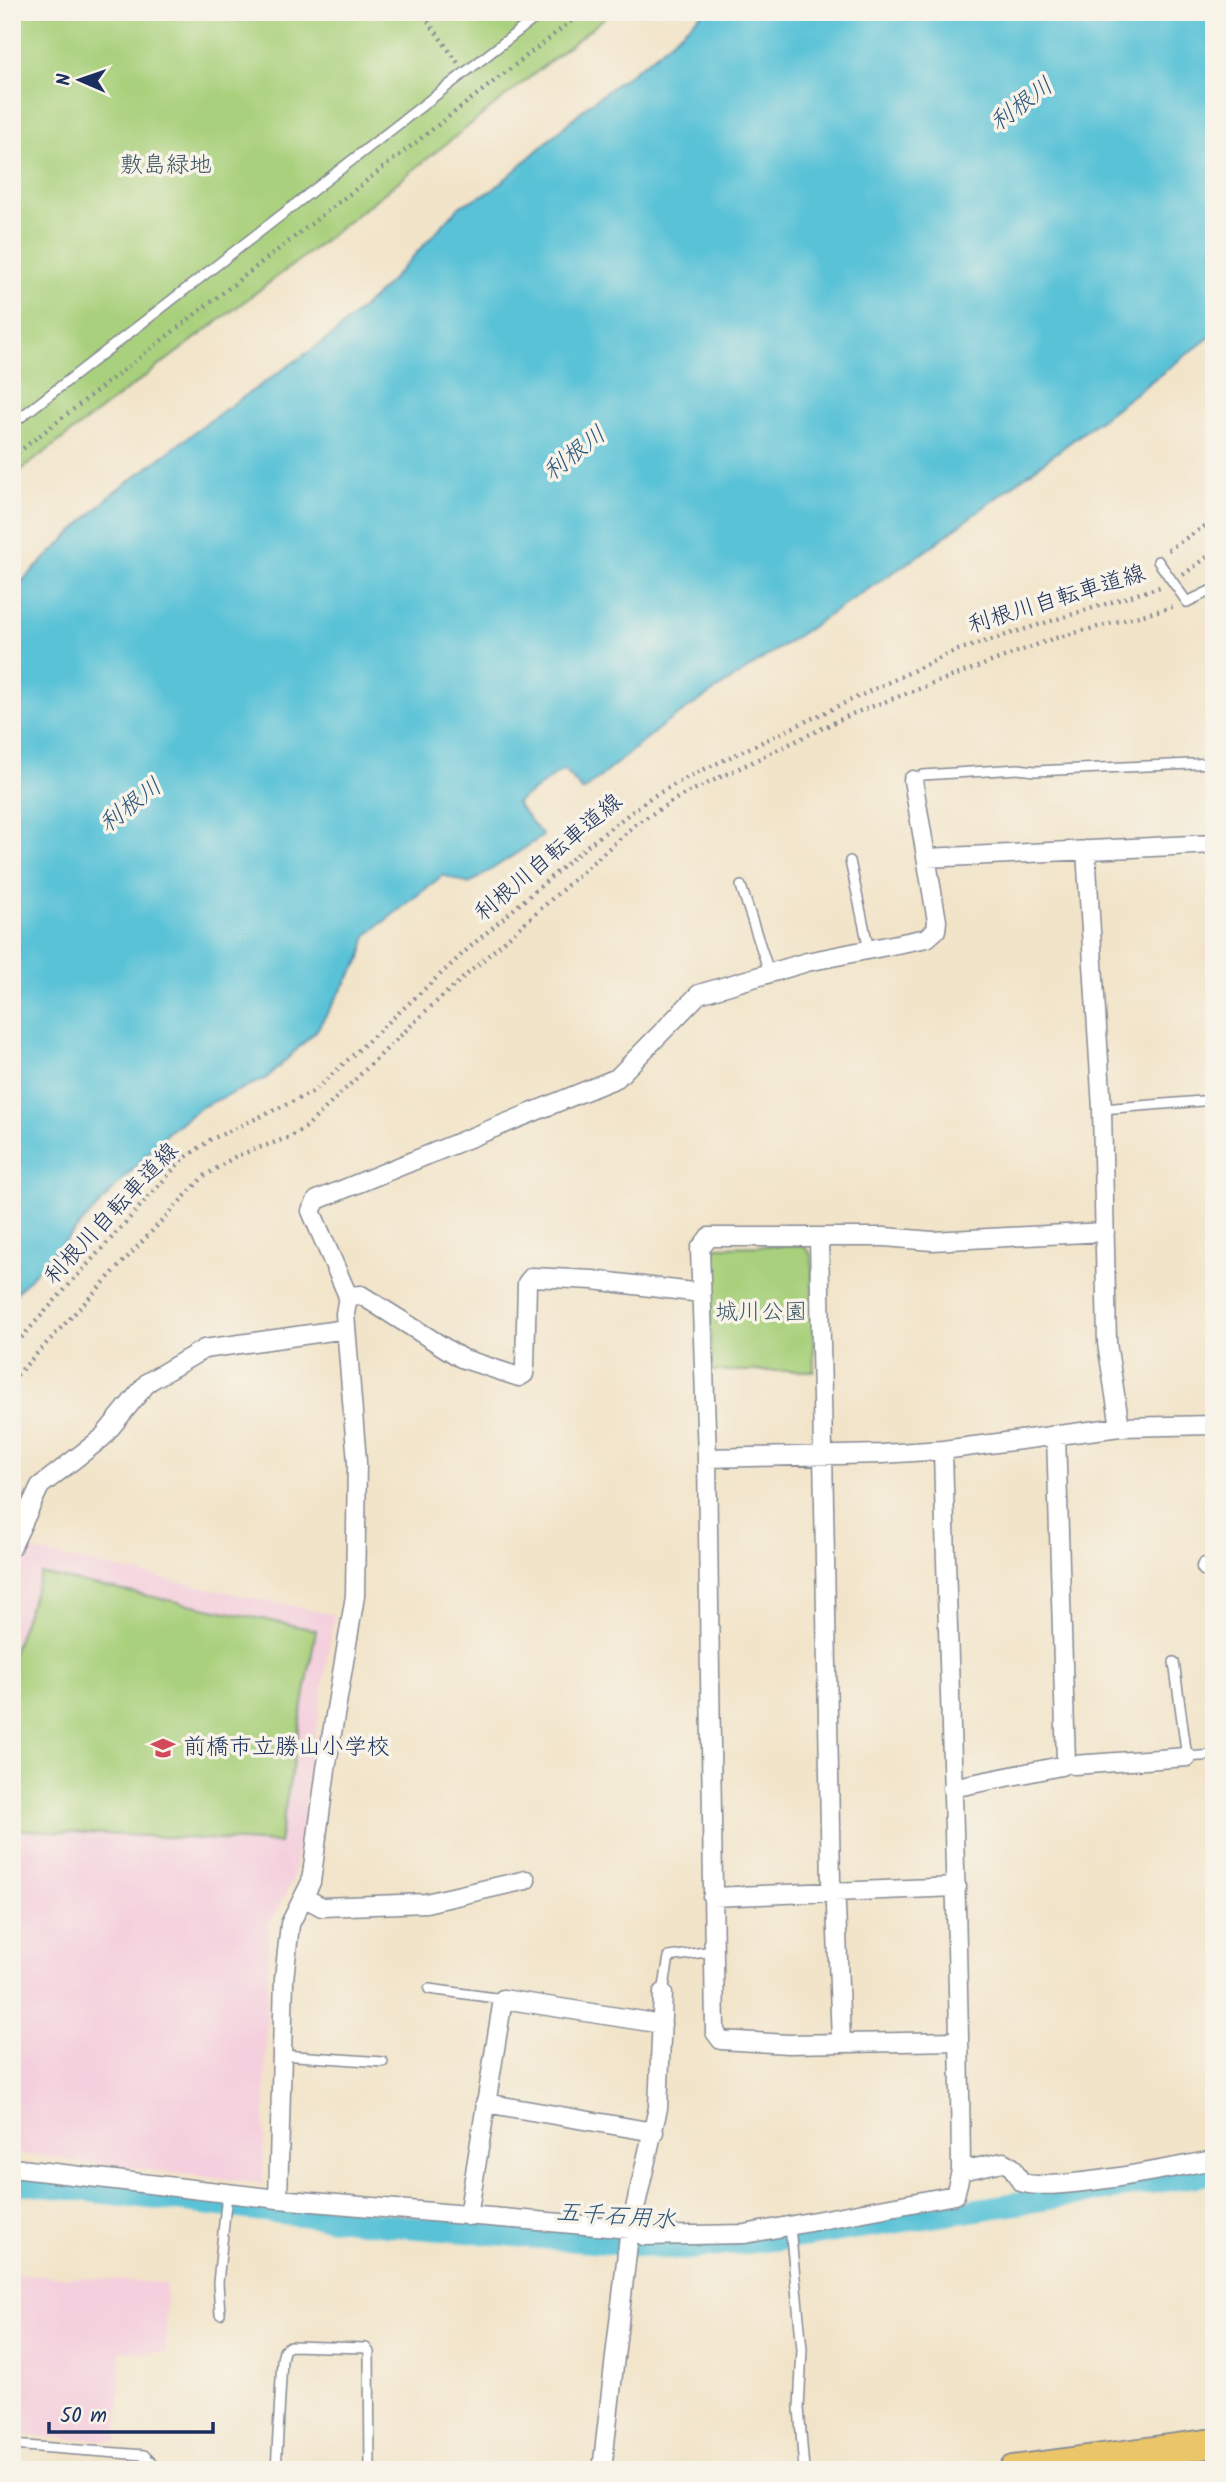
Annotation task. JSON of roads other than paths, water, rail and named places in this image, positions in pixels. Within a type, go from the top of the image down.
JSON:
[{"type":"main road","points":[[1013,2470],[1214,2443]]},
{"type":"street","points":[[278,2199],[284,1979],[290,1924],[311,1882],[326,1769],[344,1679],[355,1596],[356,1462],[346,1329],[348,1296],[311,1211],[317,1200],[617,1078],[692,998],[769,972],[927,938],[936,930],[913,780]]},
{"type":"street","points":[[926,858],[1214,844]]},
{"type":"street","points":[[1086,850],[1102,1109],[1107,1343],[1120,1427]]},
{"type":"street","points":[[959,2041],[788,2044],[721,2040],[715,2032],[707,1458],[700,1249],[709,1237],[932,1241],[1105,1232]]},
{"type":"street","points":[[819,1237],[832,1893],[836,1905],[841,2042]]},
{"type":"street","points":[[348,1296],[360,1295],[461,1358],[519,1377],[524,1374],[527,1283],[532,1277],[593,1280],[701,1293]]},
{"type":"street","points":[[12,1546],[40,1486],[102,1438],[148,1382],[204,1349],[346,1329]]},
{"type":"street","points":[[707,1458],[943,1450],[1120,1427],[1214,1425]]},
{"type":"street","points":[[1056,1434],[1066,1762]]},
{"type":"street","points":[[12,2168],[278,2199],[630,2229],[644,2236],[703,2236],[790,2227],[955,2195],[959,2188],[961,2171],[957,1887],[943,1450]]},
{"type":"street","points":[[1066,1762],[1074,1765],[1187,1757]]},
{"type":"street","points":[[952,1788],[1061,1766],[1066,1762]]},
{"type":"street","points":[[305,1898],[322,1907],[426,1903],[526,1880]]},
{"type":"street","points":[[712,1897],[957,1887]]},
{"type":"street","points":[[601,2470],[630,2229],[654,2132],[660,2092],[663,1993]]},
{"type":"street","points":[[468,2216],[502,1999],[662,2024]]},
{"type":"street","points":[[485,2103],[654,2132]]},
{"type":"street","points":[[961,2171],[1003,2162],[1012,2167],[1021,2182],[1034,2186],[1094,2180],[1214,2160]]},
{"type":"lane","points":[[12,424],[543,12]]},
{"type":"lane","points":[[1158,561],[1187,602],[1214,589]]},
{"type":"lane","points":[[913,780],[923,775],[1018,769],[1214,763]]},
{"type":"lane","points":[[850,861],[869,950]]},
{"type":"lane","points":[[741,886],[769,972]]},
{"type":"lane","points":[[1102,1109],[1214,1100]]},
{"type":"lane","points":[[1174,1662],[1187,1757],[1214,1755]]},
{"type":"lane","points":[[663,1993],[669,1957],[713,1951]]},
{"type":"lane","points":[[429,1989],[502,1999]]},
{"type":"lane","points":[[282,2055],[383,2062]]},
{"type":"lane","points":[[220,2314],[218,2283],[227,2193]]},
{"type":"lane","points":[[790,2227],[803,2348],[799,2408],[804,2470]]},
{"type":"lane","points":[[276,2470],[282,2360],[284,2350],[290,2346],[366,2348],[369,2352],[370,2470]]},
{"type":"lane","points":[[12,2445],[144,2455],[159,2470]]},
{"type":"water","name":"利根川","points":[[704,12],[1214,12],[1214,334],[924,552],[663,725],[583,791],[564,769],[516,803],[543,836],[469,884],[443,875],[367,935],[361,958],[316,1031],[267,1078],[203,1106],[169,1131],[12,1297],[12,591],[111,495],[223,411],[333,335],[385,287],[460,206],[493,190],[588,105],[654,56]]},
{"type":"waterway","name":"五千石用水","points":[[12,2182],[410,2227],[684,2249],[805,2236],[1214,2173]]},
{"type":"place","name":"前橋市立勝山小学校","points":[[163,1748]]},
{"type":"park label","name":"敷島緑地","points":[[166,166]]},
{"type":"park label","name":"城川公園","points":[[761,1313]]}]
